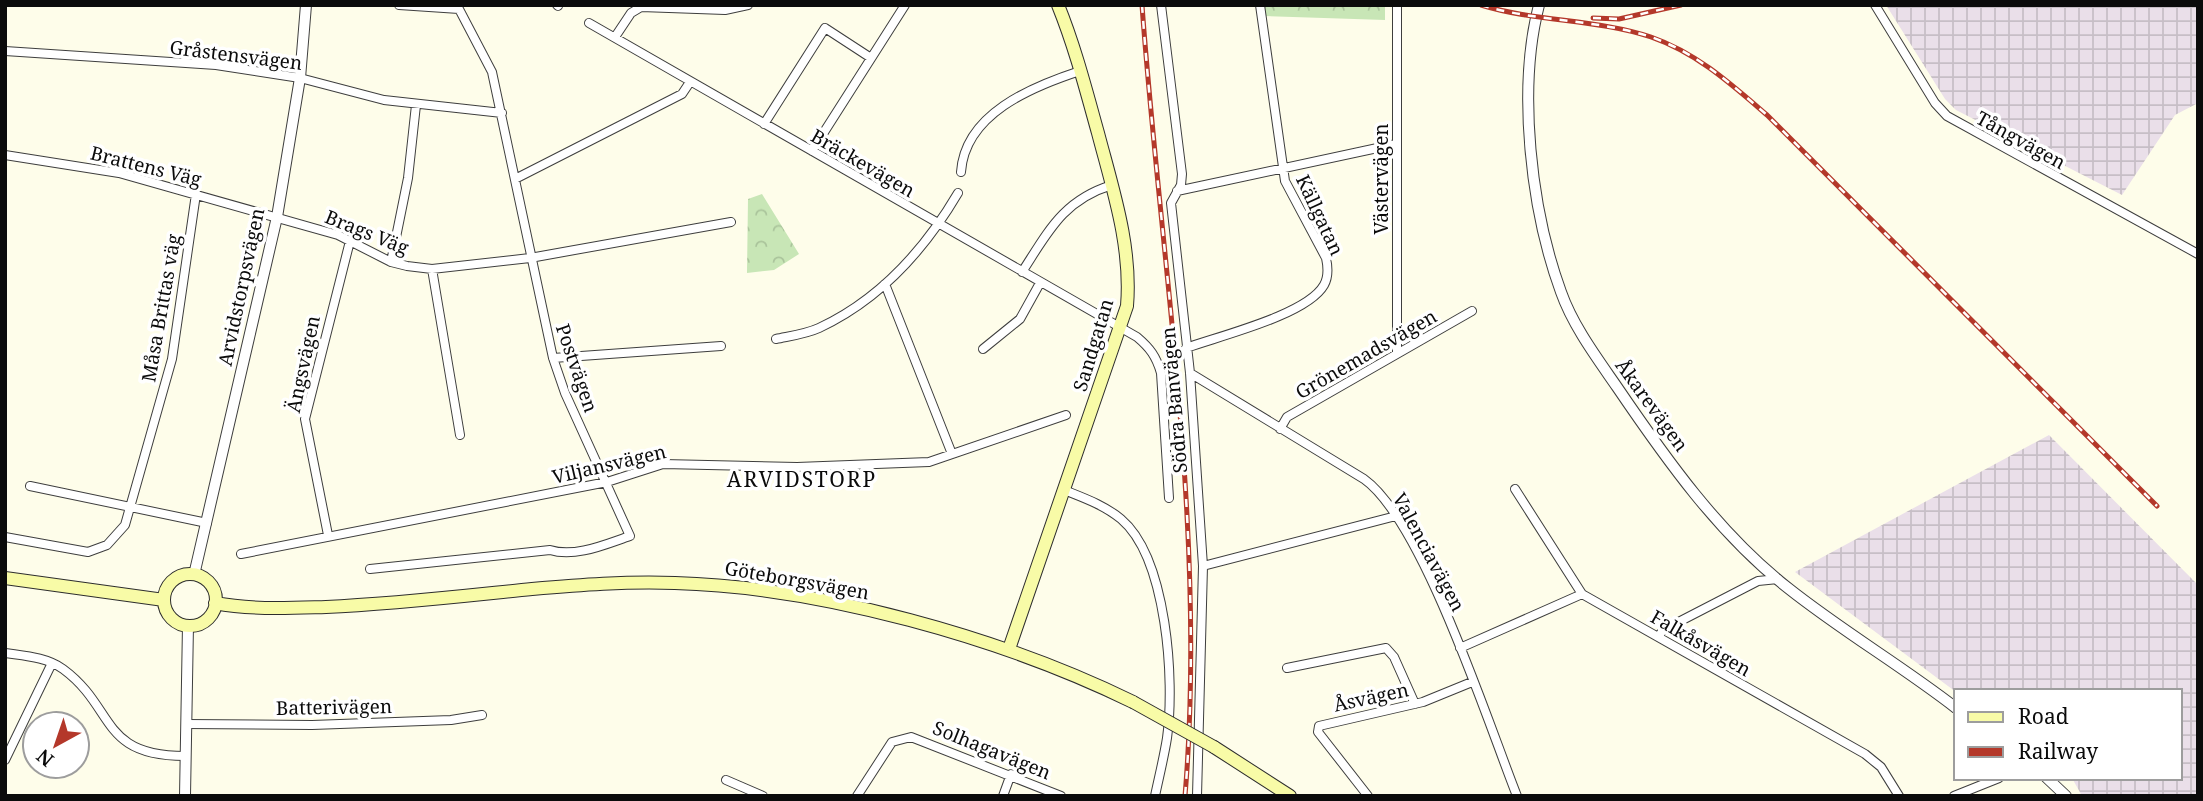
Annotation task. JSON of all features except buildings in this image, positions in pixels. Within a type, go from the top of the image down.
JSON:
[{"type":"main road","name":"Sandgatan","points":[[1009,649],[1126,313],[1129,278],[1126,244],[1112,185],[1080,71],[1058,5]]},
{"type":"main road","points":[[194,575],[209,583],[215,603],[206,620],[188,625],[171,617],[164,600],[172,581],[181,576],[194,575]]},
{"type":"main road","points":[[5,579],[164,600]]},
{"type":"main road","name":"Göteborgsvägen","points":[[215,603],[268,608],[409,604],[533,589],[674,583],[777,593],[884,615],[1009,649],[1090,681],[1214,747],[1290,796]]},
{"type":"street","name":"Arvidstorpsvägen","points":[[194,575],[277,217],[300,78],[306,5]]},
{"type":"street","name":"Postvägen","points":[[370,569],[551,550],[562,554],[630,536],[565,393],[553,358],[492,72],[459,9],[399,5]]},
{"type":"street","points":[[615,37],[631,13],[641,6],[725,10],[748,5]]},
{"type":"street","points":[[812,151],[905,5]]},
{"type":"street","name":"Södra Banvägen","points":[[1161,5],[1182,174],[1171,203],[1190,373],[1203,566],[1202,715],[1197,796]]},
{"type":"street","name":"Källgatan","points":[[1186,348],[1295,309],[1325,285],[1328,272],[1326,258],[1285,181],[1260,5]]},
{"type":"street","name":"Västervägen","points":[[1397,5],[1397,352]]},
{"type":"street","name":"Åkarevägen","points":[[1539,5],[1531,36],[1528,86],[1534,188],[1561,294],[1591,349],[1686,482],[1740,545],[1778,579],[1954,707]]},
{"type":"street","name":"Tångvägen","points":[[1875,5],[1935,103],[1947,116],[2198,254]]},
{"type":"street","name":"Bräckevägen","points":[[589,23],[1120,330],[1137,337],[1157,358],[1161,373],[1169,498]]},
{"type":"street","points":[[764,124],[825,28],[871,58]]},
{"type":"street","name":"Gråstensvägen","points":[[5,51],[216,65],[300,78],[384,100],[502,113]]},
{"type":"street","points":[[961,172],[962,153],[971,138],[1003,106],[1043,83],[1080,71]]},
{"type":"street","points":[[515,179],[682,93],[690,82]]},
{"type":"street","points":[[391,262],[406,191],[416,105]]},
{"type":"street","points":[[1177,191],[1396,144]]},
{"type":"street","name":"Brattens Väg","points":[[5,155],[100,169],[277,217]]},
{"type":"street","points":[[1022,272],[1058,218],[1072,203],[1093,191],[1112,185]]},
{"type":"street","points":[[776,339],[819,328],[874,295],[939,225],[958,193]]},
{"type":"street","name":"Måsa Brittas väg","points":[[5,537],[88,552],[99,550],[116,537],[125,525],[172,359],[197,194]]},
{"type":"street","name":"Brags Väg","points":[[277,217],[350,241],[391,262],[432,268],[530,258]]},
{"type":"street","points":[[530,258],[731,222]]},
{"type":"street","name":"Ängsvägen","points":[[328,535],[305,419],[350,241]]},
{"type":"street","points":[[432,268],[460,435]]},
{"type":"street","points":[[984,349],[1020,319],[1040,283]]},
{"type":"street","points":[[885,284],[952,454]]},
{"type":"street","name":"Grönemadsvägen","points":[[1280,429],[1287,418],[1472,311]]},
{"type":"street","points":[[553,358],[721,346]]},
{"type":"street","name":"Valenciavägen","points":[[1190,373],[1375,487],[1396,516],[1460,648],[1517,796]]},
{"type":"street","name":"Viljansvägen","points":[[241,554],[607,482],[663,464],[894,465],[929,462],[1066,415]]},
{"type":"street","points":[[30,486],[207,523]]},
{"type":"street","name":"Falkåsvägen","points":[[1515,489],[1582,594],[1865,754],[1881,767],[1899,796]]},
{"type":"street","points":[[1064,490],[1096,502],[1122,520],[1149,557],[1165,633],[1169,699],[1167,736],[1155,796]]},
{"type":"street","points":[[1203,566],[1396,516]]},
{"type":"street","points":[[1659,636],[1663,630],[1758,581],[1778,579]]},
{"type":"street","points":[[1460,648],[1582,594]]},
{"type":"street","points":[[185,796],[188,625]]},
{"type":"street","points":[[1287,668],[1386,648],[1394,657],[1415,704]]},
{"type":"street","points":[[5,653],[40,658],[72,677],[104,719],[133,747],[147,753],[185,755]]},
{"type":"street","points":[[5,760],[52,663]]},
{"type":"street","name":"Åsvägen","points":[[1368,796],[1318,732],[1319,726],[1415,704],[1472,682]]},
{"type":"street","name":"Batterivägen","points":[[186,724],[326,724],[470,719],[482,715]]},
{"type":"street","name":"Solhagavägen","points":[[856,796],[892,742],[902,737],[921,738],[1062,796]]},
{"type":"street","points":[[1003,796],[1011,774]]},
{"type":"street","points":[[726,780],[763,796]]},
{"type":"street","points":[[1954,796],[1994,780]]},
{"type":"street","points":[[2049,780],[2067,796]]},
{"type":"shaded area","points":[[1886,5],[2198,5],[2198,103],[2175,115],[2122,195],[1956,110],[1945,99]]},
{"type":"shaded area","points":[[2049,435],[2198,585],[2198,796],[2082,796],[2073,780],[2182,780],[2182,689],[1954,691],[1795,572]]},
{"type":"green space","points":[[1264,5],[1385,5],[1385,20],[1264,16]]},
{"type":"green space","points":[[762,194],[799,254],[774,270],[747,273],[748,199]]},
{"type":"railway","points":[[1142,5],[1186,499],[1190,697],[1185,796]]},
{"type":"railway","points":[[1481,5],[1523,15],[1630,31],[1668,44],[1713,70],[1767,115],[2157,506]]},
{"type":"railway","points":[[1593,18],[1619,19],[1681,5]]},
{"type":"district","name":"ARVIDSTORP","points":[[802,479]]}]
